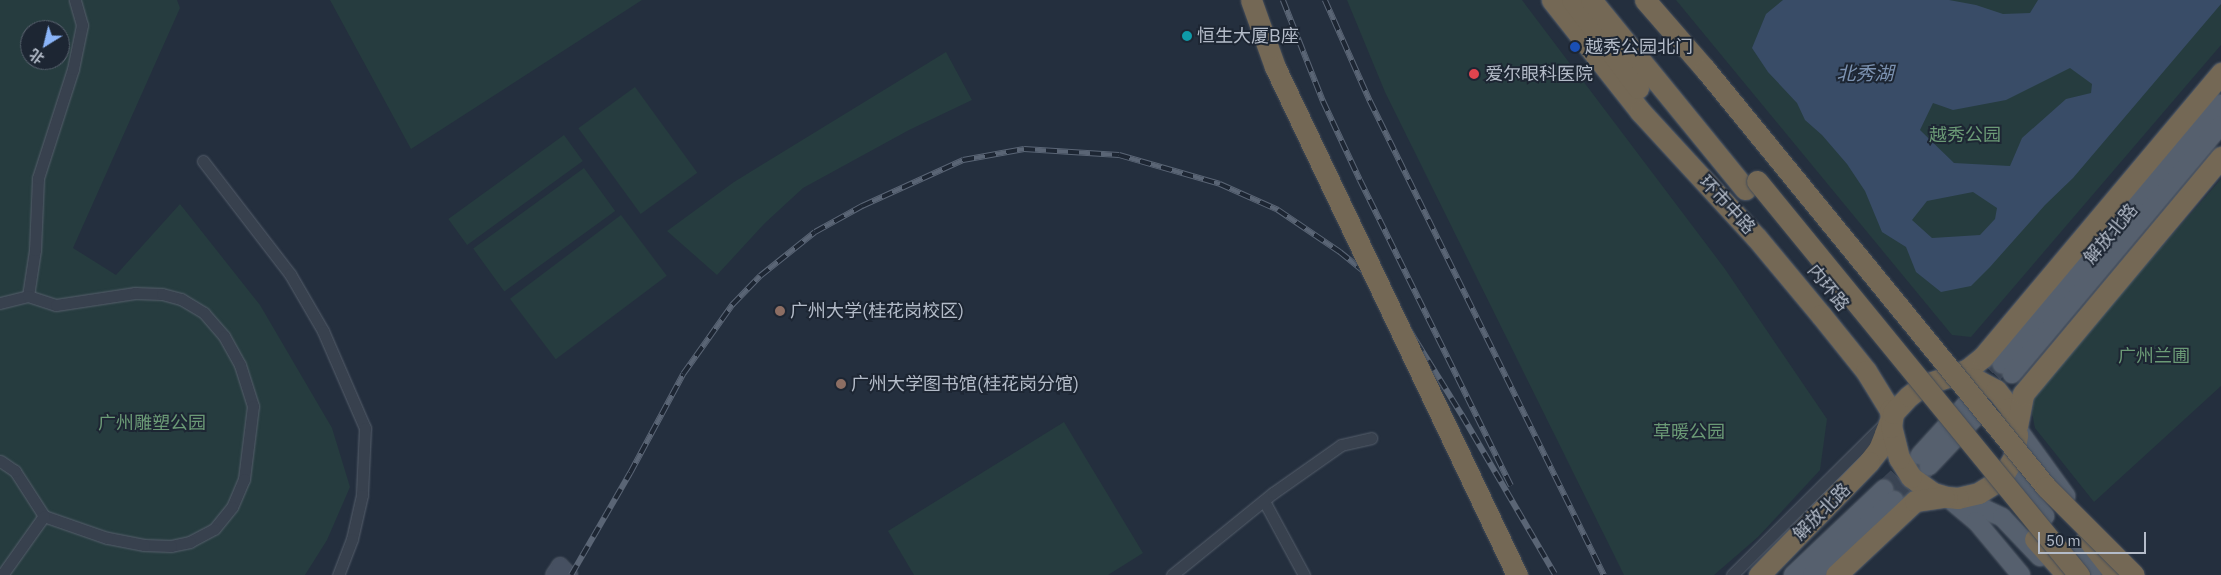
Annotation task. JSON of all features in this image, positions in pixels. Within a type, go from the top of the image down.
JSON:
[{"type":"highway","points":[[1251,0],[1275,67],[1517,575]]},
{"type":"highway","name":"环市中路","points":[[1552,0],[1635,105],[1756,237],[1866,371],[1886,402],[1891,418]]},
{"type":"highway","points":[[1572,0],[1756,237]]},
{"type":"highway","name":"内环路","points":[[1591,0],[1751,185],[2035,539],[2067,575]]},
{"type":"highway","points":[[1609,0],[1751,185],[2079,575]]},
{"type":"highway","points":[[1645,0],[1705,68],[2116,575]]},
{"type":"highway","points":[[1649,0],[1951,376],[1975,379],[1996,390],[2010,408],[2017,428]]},
{"type":"highway","points":[[1655,0],[1705,68]]},
{"type":"highway","points":[[1947,497],[1925,489],[1906,470],[1896,449],[1891,418],[1901,403],[1923,385],[1968,369],[1983,357],[2221,73]]},
{"type":"highway","points":[[1836,575],[1915,501],[1979,494],[1995,484],[2007,471],[2016,448],[2019,404],[2022,394],[2221,157]]},
{"type":"highway","name":"解放北路","points":[[1759,575],[1869,462],[1879,449],[1891,418]]},
{"type":"highway","points":[[2046,487],[2134,575]]},
{"type":"highway","points":[[2035,539],[2057,575]]},
{"type":"main road","name":"解放北路","points":[[2221,104],[2007,369],[2221,126]]},
{"type":"main road","points":[[1925,460],[1975,406]]},
{"type":"main road","points":[[2017,428],[2127,575]]},
{"type":"main road","points":[[2007,471],[2092,575]]},
{"type":"main road","name":"解放北路","points":[[1792,575],[1889,495],[1812,575]]},
{"type":"main road","points":[[1947,497],[1990,510],[2002,517],[2057,575]]},
{"type":"main road","points":[[1947,497],[1976,521],[2021,575]]},
{"type":"main road","points":[[2021,575],[2007,541],[2013,527],[2024,522],[2050,523]]},
{"type":"street","points":[[28,296],[35,250],[38,178],[72,69],[82,25],[75,0]]},
{"type":"street","points":[[203,161],[290,274],[322,331],[365,428],[362,495],[352,539],[338,575]]},
{"type":"street","points":[[0,303],[28,296],[56,305],[135,293],[162,294],[181,299],[204,313],[224,336],[240,364],[253,406],[244,479],[232,507],[214,529],[190,542],[170,546],[144,545],[107,538],[44,516],[15,471],[0,461]]},
{"type":"street","points":[[1732,575],[1891,418]]},
{"type":"street","points":[[1172,575],[1264,501],[1341,445],[1371,438]]},
{"type":"street","points":[[1264,501],[1304,575]]},
{"type":"street","points":[[2,575],[44,516]]},
{"type":"green space","name":"广州雕塑公园","points":[[0,0],[177,0],[180,8],[73,248],[116,275],[180,204],[260,305],[332,428],[350,487],[327,540],[305,575],[0,575]]},
{"type":"green space","points":[[330,0],[642,0],[411,149]]},
{"type":"green space","name":"草暖公园","points":[[1347,0],[1522,0],[1725,269],[1827,419],[1820,470],[1758,537],[1714,575],[1624,575],[1385,92]]},
{"type":"green space","name":"北秀湖","points":[[1676,0],[2221,0],[2221,45],[1971,337],[1952,335]]},
{"type":"green space","points":[[946,52],[972,100],[909,130],[803,188],[765,223],[717,275],[667,231],[734,182]]},
{"type":"green space","points":[[635,87],[697,173],[641,214],[578,128]]},
{"type":"green space","points":[[564,135],[583,161],[467,245],[448,219]]},
{"type":"green space","points":[[584,168],[615,211],[504,291],[473,249]]},
{"type":"green space","name":"广州兰圃","points":[[2221,179],[2221,386],[2094,502],[2035,428],[2032,413],[2035,392]]},
{"type":"green space","points":[[621,215],[667,276],[556,359],[510,299]]},
{"type":"green space","points":[[1064,422],[1143,553],[1108,575],[914,575],[888,531]]},
{"type":"water","name":"北秀湖","points":[[1783,0],[1949,0],[1976,5],[2003,14],[2030,13],[2038,0],[2221,0],[2221,4],[2073,178],[2045,205],[1990,267],[1971,286],[1941,292],[1916,272],[1906,247],[1882,232],[1865,191],[1847,164],[1822,135],[1805,120],[1797,103],[1768,72],[1752,48],[1766,14]],"holes":[[[2070,68],[2092,84],[2091,93],[2066,99],[2022,138],[2010,166],[1954,163],[1920,130],[1933,103],[1953,110],[2006,100]],[[1973,192],[1997,208],[1995,219],[1980,235],[1932,238],[1912,220],[1927,201]]]},
{"type":"tunnel","points":[[1976,394],[2002,364]]},
{"type":"tunnel","points":[[1884,489],[1914,461]]},
{"type":"tunnel","points":[[1894,500],[1929,466]]},
{"type":"railway","points":[[1283,0],[1323,101],[1360,180],[1511,486]]},
{"type":"railway","points":[[1325,0],[1370,101],[1604,575]]},
{"type":"railway","points":[[571,575],[630,473],[683,374],[732,305],[760,276],[815,232],[862,206],[963,160],[1024,149],[1119,155],[1220,184],[1278,210],[1340,252],[1382,286],[1462,415],[1555,574]]},
{"type":"place","name":"恒生大厦B座","points":[[1187,36]]},
{"type":"place","name":"越秀公园北门","points":[[1575,47]]},
{"type":"place","name":"爱尔眼科医院","points":[[1474,74]]},
{"type":"place","name":"广州大学(桂花岗校区)","points":[[780,311]]},
{"type":"place","name":"广州大学图书馆(桂花岗分馆)","points":[[841,384]]},
{"type":"park label","name":"越秀公园","points":[[1965,135]]}]
